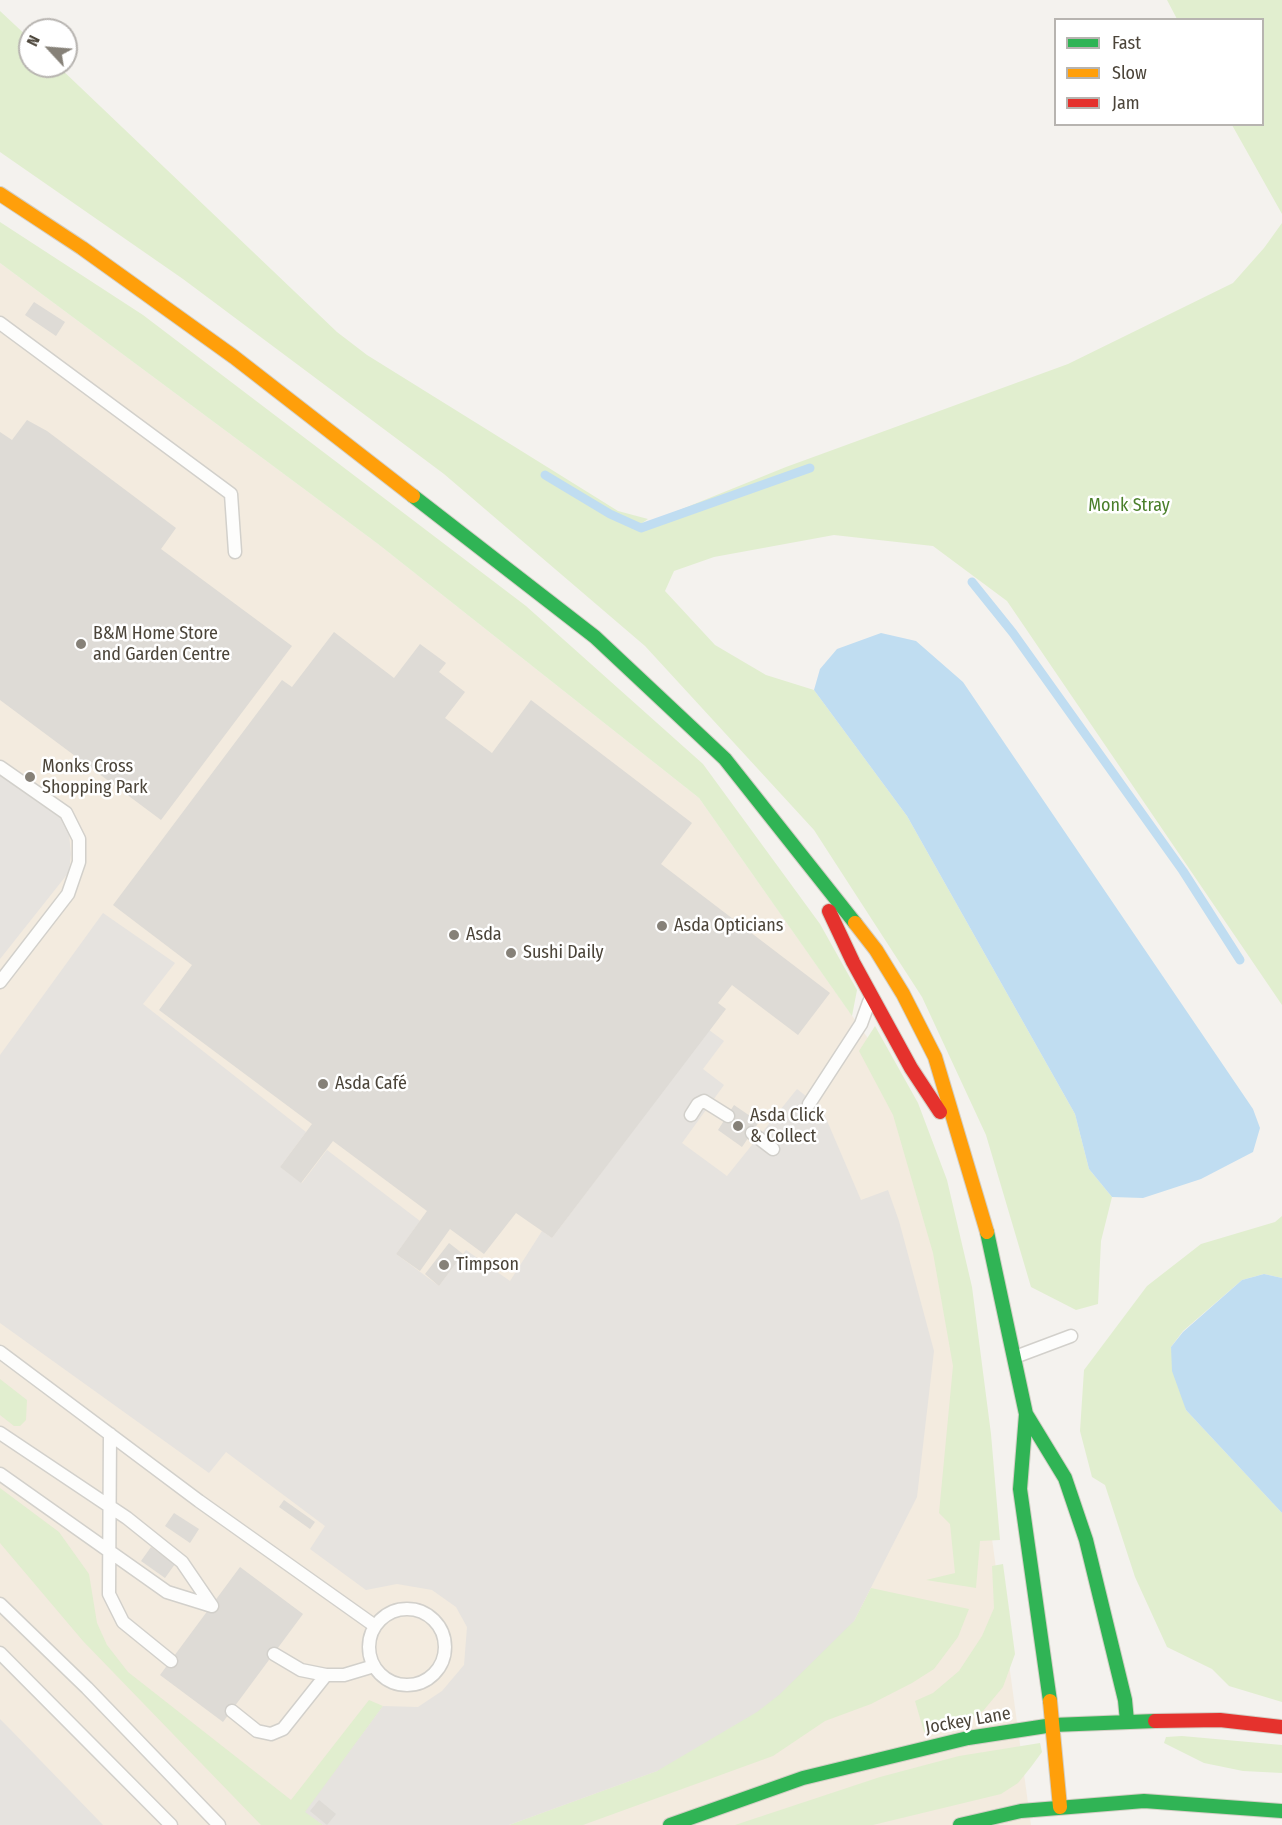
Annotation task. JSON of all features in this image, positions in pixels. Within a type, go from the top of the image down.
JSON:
[{"type":"street","points":[[0,194],[82,248],[234,357],[595,637],[725,759],[876,950],[903,994],[935,1057],[990,1240],[1026,1414],[1020,1489],[1053,1725],[1060,1807]]},
{"type":"street","points":[[801,853],[853,962],[912,1068],[959,1141]]},
{"type":"street","points":[[1026,1414],[1065,1478],[1086,1540],[1125,1700],[1127,1721]]},
{"type":"street","name":"Jockey Lane","points":[[670,1825],[803,1778],[894,1754],[969,1738],[1053,1725],[1127,1721],[1220,1720],[1282,1727]]},
{"type":"street","points":[[960,1825],[1021,1811],[1144,1801],[1282,1811]]},
{"type":"lane","points":[[0,323],[231,494],[235,552]]},
{"type":"lane","points":[[0,767],[66,813],[79,839],[79,862],[68,894],[0,982]]},
{"type":"lane","points":[[811,1099],[861,1024],[872,994]]},
{"type":"lane","points":[[691,1115],[698,1104],[704,1101],[728,1116]]},
{"type":"lane","points":[[752,1133],[773,1149]]},
{"type":"lane","points":[[1014,1358],[1071,1336]]},
{"type":"lane","points":[[0,1352],[375,1626]]},
{"type":"lane","points":[[0,1434],[109,1506],[182,1562],[212,1606],[167,1592],[0,1474]]},
{"type":"lane","points":[[110,1434],[109,1594],[123,1622],[171,1661]]},
{"type":"lane","points":[[0,1604],[144,1745],[219,1825]]},
{"type":"lane","points":[[405,1608],[418,1610],[438,1623],[446,1646],[444,1659],[438,1670],[421,1683],[411,1685],[390,1681],[374,1666],[369,1646],[375,1626],[394,1611],[405,1608]]},
{"type":"lane","points":[[0,1653],[171,1825]]},
{"type":"lane","points":[[274,1654],[301,1670],[326,1674],[344,1675],[374,1666]]},
{"type":"lane","points":[[232,1711],[256,1731],[271,1734],[283,1730],[326,1674]]},
{"type":"shaded area","points":[[0,263],[378,544],[699,798],[879,1054],[963,1326],[1031,1825],[0,1825]]},
{"type":"shaded area","points":[[0,773],[63,819],[69,834],[71,854],[69,872],[0,959]]},
{"type":"shaded area","points":[[103,913],[175,963],[143,1004],[306,1132],[280,1167],[302,1183],[327,1150],[420,1221],[396,1254],[439,1286],[466,1250],[510,1281],[542,1231],[552,1238],[709,1030],[724,1041],[703,1069],[724,1085],[682,1143],[727,1176],[797,1089],[822,1109],[861,1200],[888,1190],[899,1221],[934,1351],[917,1497],[854,1621],[779,1695],[757,1712],[657,1771],[509,1825],[323,1825],[305,1812],[383,1706],[418,1707],[442,1691],[464,1665],[467,1627],[456,1607],[432,1590],[397,1584],[366,1590],[310,1549],[325,1526],[226,1452],[209,1473],[0,1323],[0,1055]]},
{"type":"shaded area","points":[[0,1719],[8,1727],[103,1825],[0,1825]]},
{"type":"green space","points":[[1167,0],[1282,0],[1282,214],[1233,126],[1264,126],[1264,18],[1176,18]]},
{"type":"green space","name":"Monk Stray","points":[[0,11],[18,28],[18,78],[71,78],[337,332],[367,355],[618,511],[648,519],[635,528],[786,467],[1068,364],[1233,283],[1264,248],[1282,223],[1282,1005],[1007,601],[933,546],[834,535],[714,557],[674,571],[665,591],[715,645],[766,675],[814,690],[907,816],[1075,1114],[1089,1169],[1112,1197],[1101,1241],[1098,1304],[1076,1310],[1031,1287],[986,1135],[922,997],[814,830],[645,646],[444,474],[183,279],[0,152]]},
{"type":"green space","points":[[0,222],[143,315],[526,606],[703,764],[820,924],[857,990],[852,1016],[699,798],[378,544],[0,263]]},
{"type":"green space","points":[[875,1026],[918,1103],[947,1180],[972,1287],[991,1434],[1000,1540],[980,1541],[976,1588],[926,1580],[955,1573],[950,1524],[939,1513],[953,1366],[933,1253],[893,1115],[859,1051]]},
{"type":"green space","points":[[1282,1216],[1282,1278],[1264,1274],[1242,1280],[1183,1331],[1171,1347],[1186,1410],[1282,1513],[1282,1702],[1229,1686],[1212,1669],[1167,1647],[1135,1577],[1105,1485],[1092,1477],[1080,1431],[1084,1370],[1147,1286],[1201,1244],[1275,1222]]},
{"type":"green space","points":[[0,1379],[27,1400],[26,1420],[20,1426],[14,1426],[0,1415]]},
{"type":"green space","points":[[0,1488],[59,1532],[89,1574],[97,1623],[107,1645],[128,1672],[291,1800],[369,1700],[383,1706],[306,1812],[323,1825],[261,1825],[83,1641],[0,1543]]},
{"type":"green space","points":[[1003,1564],[1015,1654],[1003,1687],[983,1711],[961,1722],[924,1732],[915,1701],[933,1693],[959,1671],[982,1636],[994,1608],[992,1566]]},
{"type":"green space","points":[[871,1588],[969,1609],[958,1637],[934,1669],[871,1704],[825,1721],[773,1756],[583,1825],[509,1825],[657,1771],[854,1621]]},
{"type":"green space","points":[[1182,1736],[1282,1745],[1282,1773],[1243,1771],[1204,1763],[1164,1743],[1166,1737]]},
{"type":"green space","points":[[1040,1743],[1042,1752],[1031,1767],[1018,1783],[1001,1794],[873,1825],[735,1825],[880,1777],[959,1756]]},
{"type":"water","points":[[881,633],[916,641],[963,682],[1253,1109],[1260,1128],[1253,1152],[1201,1179],[1143,1198],[1112,1197],[1089,1169],[1075,1114],[907,816],[814,690],[820,669],[837,649]]},
{"type":"water","points":[[1264,1274],[1282,1278],[1282,1513],[1186,1410],[1172,1371],[1171,1347],[1183,1332],[1242,1280]]},
{"type":"building","points":[[34,302],[65,322],[56,336],[25,315]]},
{"type":"building","points":[[27,420],[47,431],[176,528],[161,549],[292,646],[161,820],[0,700],[0,432],[12,440]]},
{"type":"building","name":"Asda","points":[[334,632],[394,678],[420,644],[446,663],[439,672],[465,692],[445,718],[492,753],[531,700],[692,823],[661,864],[830,993],[798,1035],[732,985],[718,1003],[726,1009],[552,1238],[516,1213],[484,1254],[450,1229],[420,1271],[396,1254],[427,1211],[333,1141],[301,1183],[280,1167],[312,1124],[159,1010],[192,965],[113,905],[282,680],[292,687]]},
{"type":"building","name":"Asda Click & Collect","points":[[734,1105],[759,1122],[742,1147],[718,1130]]},
{"type":"building","points":[[449,1243],[463,1254],[439,1286],[425,1274]]},
{"type":"building","points":[[284,1500],[315,1522],[310,1529],[279,1507]]},
{"type":"building","points":[[174,1513],[199,1529],[190,1543],[165,1526]]},
{"type":"building","points":[[151,1547],[175,1564],[165,1578],[141,1561]]},
{"type":"building","points":[[240,1567],[303,1614],[223,1722],[160,1675]]},
{"type":"building","points":[[319,1800],[336,1814],[327,1825],[310,1811]]},
{"type":"waterway","points":[[545,475],[610,514],[641,528],[810,468]]},
{"type":"waterway","points":[[972,582],[1013,633],[1183,871],[1240,960]]},
{"type":"traffic: fast","points":[[413,496],[595,637],[725,759],[855,923]]},
{"type":"traffic: fast","points":[[987,1232],[1026,1414],[1020,1489],[1050,1701]]},
{"type":"traffic: fast","points":[[1026,1414],[1065,1478],[1086,1540],[1125,1700],[1127,1721]]},
{"type":"traffic: fast","points":[[670,1825],[803,1778],[968,1738],[1053,1725],[1155,1721]]},
{"type":"traffic: fast","points":[[960,1825],[1021,1811],[1144,1801],[1282,1811]]},
{"type":"traffic: slow","points":[[0,194],[82,248],[234,357],[413,496]]},
{"type":"traffic: slow","points":[[855,923],[876,950],[903,994],[935,1057],[987,1232]]},
{"type":"traffic: slow","points":[[1050,1701],[1060,1807]]},
{"type":"traffic: jam","points":[[829,911],[853,962],[911,1068],[940,1112]]},
{"type":"traffic: jam","points":[[1155,1721],[1220,1720],[1282,1727]]},
{"type":"place","name":"B&M Home Store and Garden Centre","points":[[81,644]]},
{"type":"place","name":"Monks Cross Shopping Park","points":[[30,777]]},
{"type":"place","name":"Asda Opticians","points":[[662,926]]},
{"type":"place","name":"Asda","points":[[454,935]]},
{"type":"place","name":"Sushi Daily","points":[[511,953]]},
{"type":"place","name":"Asda Café","points":[[323,1084]]},
{"type":"place","name":"Asda Click & Collect","points":[[738,1126]]},
{"type":"place","name":"Timpson","points":[[444,1265]]}]
